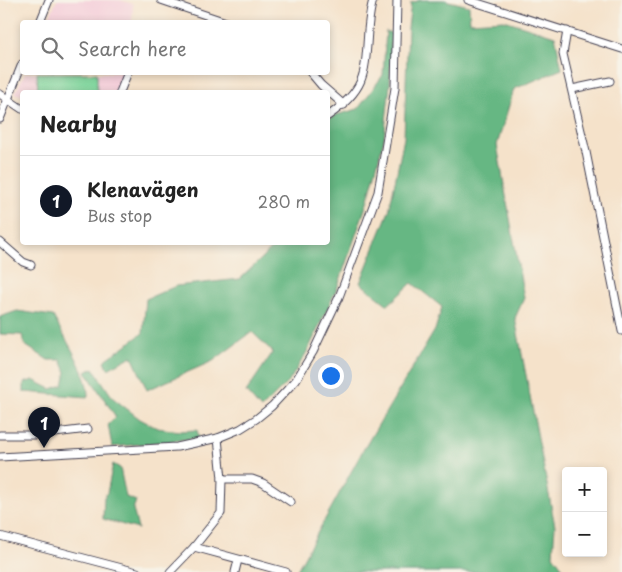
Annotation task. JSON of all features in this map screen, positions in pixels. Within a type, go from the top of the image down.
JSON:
[{"type":"street","points":[[41,20],[49,0]]},
{"type":"street","points":[[161,0],[220,20]]},
{"type":"street","points":[[330,114],[344,104],[362,81],[366,61],[370,9],[373,0]]},
{"type":"street","points":[[0,457],[177,447],[218,438],[240,429],[256,419],[272,406],[296,380],[313,352],[340,297],[378,192],[395,88],[398,0]]},
{"type":"street","points":[[468,0],[622,49]]},
{"type":"street","points":[[567,30],[563,54],[600,220],[622,331]]},
{"type":"street","points":[[0,119],[20,69]]},
{"type":"street","points":[[121,90],[127,75]]},
{"type":"street","points":[[313,75],[327,90]]},
{"type":"street","points":[[572,89],[610,81]]},
{"type":"street","points":[[330,92],[344,104]]},
{"type":"street","points":[[0,94],[20,108]]},
{"type":"street","points":[[0,242],[23,262],[30,265]]},
{"type":"street","points":[[0,435],[38,435],[88,429]]},
{"type":"street","points":[[170,572],[222,513],[222,479],[218,438]]},
{"type":"street","points":[[222,479],[252,479],[263,483],[291,502]]},
{"type":"street","points":[[0,536],[137,572]]},
{"type":"street","points":[[194,547],[286,572]]},
{"type":"street","points":[[235,572],[238,560]]},
{"type":"shaded area","points":[[57,0],[120,0],[133,4],[132,20],[48,20]]},
{"type":"shaded area","points":[[24,75],[123,75],[118,90],[20,90],[20,95],[15,93]]},
{"type":"green space","points":[[420,0],[444,0],[469,6],[470,22],[504,20],[555,36],[562,69],[514,89],[497,145],[524,298],[515,318],[555,526],[553,555],[566,572],[296,572],[362,452],[435,330],[442,307],[412,283],[388,305],[360,283],[389,211],[404,138],[408,28],[411,3]]},
{"type":"green space","points":[[386,31],[391,33],[390,85],[384,139],[367,203],[338,286],[308,350],[290,380],[261,409],[246,392],[273,352],[252,332],[213,361],[147,390],[132,356],[108,369],[104,361],[143,333],[146,299],[176,286],[240,279],[276,245],[330,245],[330,119],[336,115],[358,109],[383,75]]},
{"type":"green space","points":[[37,75],[97,75],[97,90],[38,90]]},
{"type":"green space","points":[[17,311],[53,316],[80,367],[88,397],[24,392],[24,383],[33,380],[51,389],[63,385],[66,372],[61,360],[48,360],[25,345],[22,335],[0,334],[0,317]]},
{"type":"green space","points":[[93,368],[113,398],[140,419],[157,428],[180,431],[197,430],[199,438],[112,447],[108,424],[116,417],[86,372]]},
{"type":"green space","points":[[113,464],[120,468],[126,497],[136,501],[133,509],[138,529],[103,519],[104,497],[107,493]]},
{"type":"place","name":"Klenavägen","points":[[44,448]]}]
